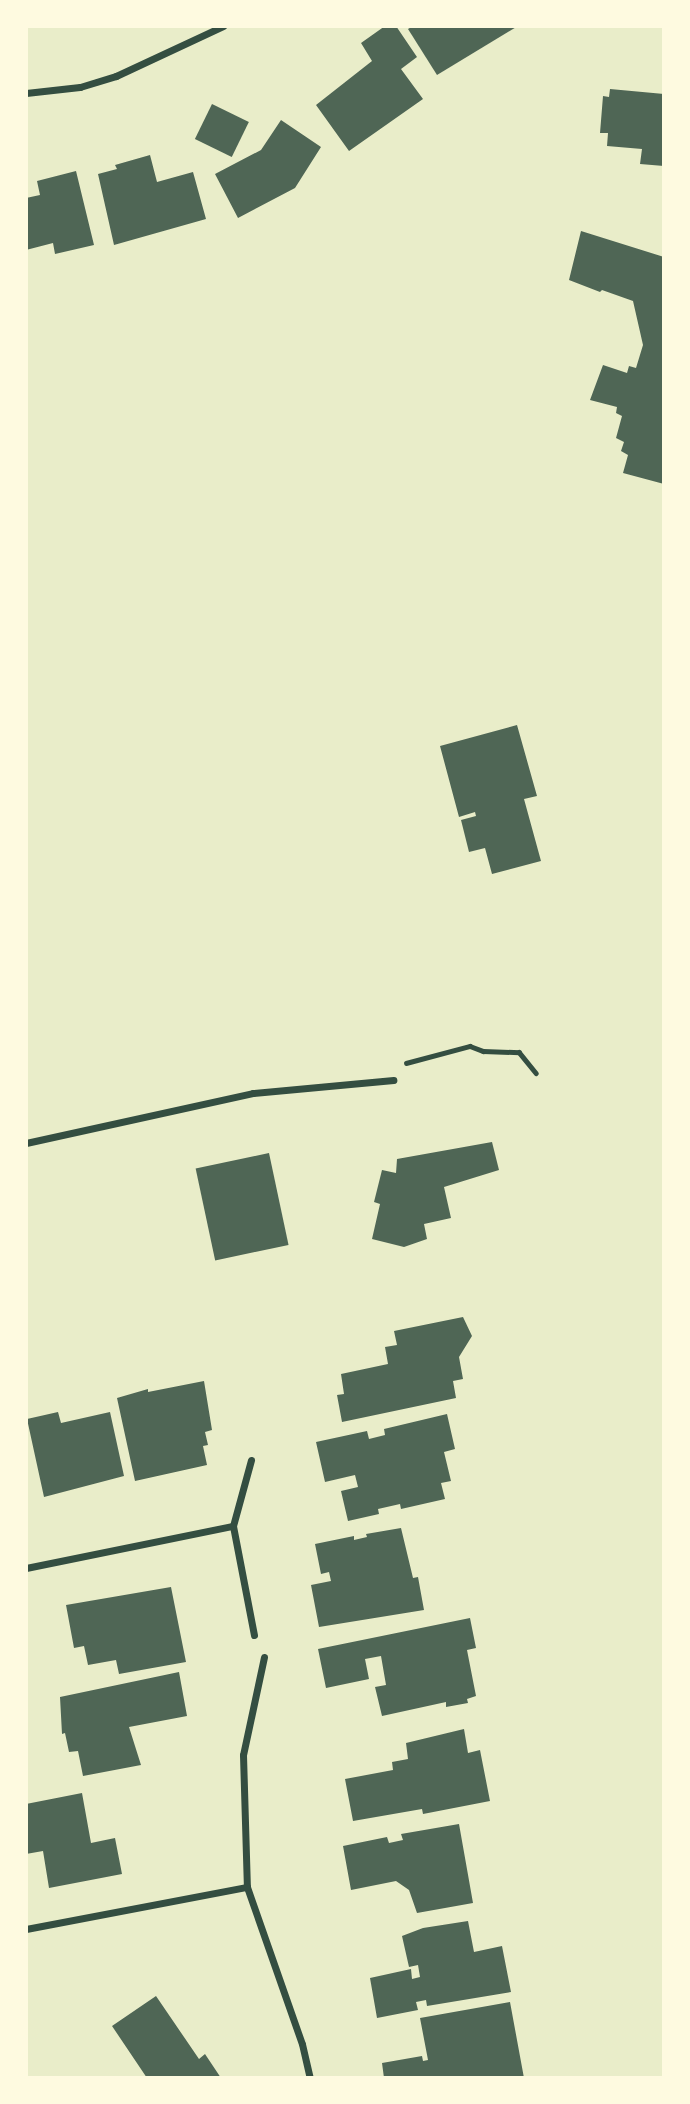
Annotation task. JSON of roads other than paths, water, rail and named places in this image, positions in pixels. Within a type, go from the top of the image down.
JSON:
[{"type":"street","points":[[26,93],[80,87],[116,76],[223,26]]},
{"type":"street","points":[[26,1143],[253,1093],[393,1080]]},
{"type":"street","points":[[251,1460],[233,1526],[254,1636]]},
{"type":"street","points":[[26,1568],[233,1526]]},
{"type":"street","points":[[264,1657],[243,1755],[247,1887],[302,2045],[310,2078]]},
{"type":"street","points":[[26,1929],[247,1887]]}]
